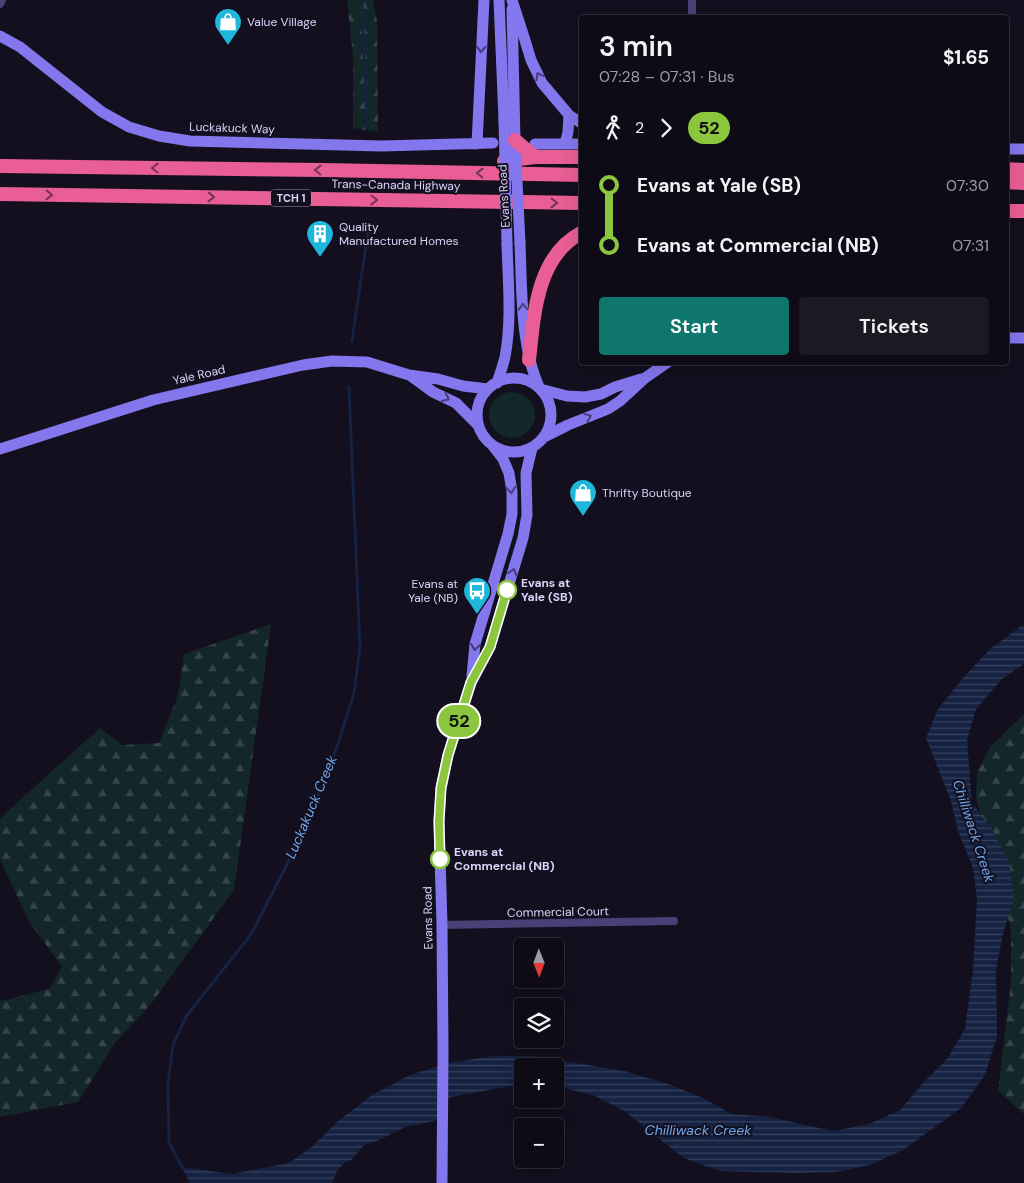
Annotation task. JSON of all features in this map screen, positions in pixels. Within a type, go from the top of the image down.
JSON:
[{"type":"highway","points":[[515,140],[535,150],[579,157]]},
{"type":"highway","points":[[510,160],[535,150]]},
{"type":"highway","name":"Trans-Canada Highway","points":[[0,166],[579,175]]},
{"type":"highway","points":[[1009,169],[1024,170]]},
{"type":"highway","points":[[1009,182],[1024,183]]},
{"type":"highway","name":"Trans-Canada Highway","points":[[0,194],[579,204]]},
{"type":"highway","points":[[1009,211],[1024,211]]},
{"type":"highway","points":[[529,360],[534,319],[542,280],[548,267],[561,250],[579,234]]},
{"type":"street","points":[[0,4],[2,0]]},
{"type":"street","points":[[477,144],[484,0]]},
{"type":"street","name":"Evans Road","points":[[499,0],[509,120],[515,140],[510,160],[520,242],[524,333],[529,360],[540,389]]},
{"type":"street","points":[[512,0],[530,60],[542,82],[569,114],[579,122]]},
{"type":"street","name":"Evans Road","points":[[492,386],[504,359],[509,321],[507,244],[512,0]]},
{"type":"street","points":[[692,0],[692,15]]},
{"type":"street","name":"Luckakuck Way","points":[[0,36],[20,47],[102,112],[129,127],[159,136],[190,141],[373,146],[493,143]]},
{"type":"street","points":[[565,144],[569,114]]},
{"type":"street","points":[[535,150],[565,144],[579,144]]},
{"type":"street","points":[[1009,149],[1024,149]]},
{"type":"street","points":[[1009,338],[1024,338]]},
{"type":"street","name":"Yale Road","points":[[0,449],[153,400],[303,365],[332,361],[367,362],[409,375],[438,378],[463,386],[492,386]]},
{"type":"street","points":[[544,437],[620,402],[645,378],[664,365]]},
{"type":"street","name":"Yale Road","points":[[409,375],[433,392],[456,403],[478,425]]},
{"type":"street","points":[[540,389],[550,407],[551,418],[549,428],[544,437],[532,448],[522,451],[512,452],[493,446],[484,437],[478,425],[478,406],[482,397],[492,386],[507,379],[527,381],[540,389],[566,396],[585,397],[601,394],[645,378]]},
{"type":"street","name":"Evans Road","points":[[471,682],[475,644],[508,534],[512,514],[512,492],[509,473],[503,459],[493,446]]},
{"type":"street","name":"Evans Road","points":[[442,1183],[442,924],[439,821],[441,788],[448,755],[471,682],[490,647],[523,538],[527,515],[526,473],[532,448]]},
{"type":"street","name":"Commercial Court","points":[[442,924],[674,921]]},
{"type":"green space","points":[[347,0],[373,0],[377,21],[378,132],[353,128],[353,56]]},
{"type":"green space","points":[[508,392],[516,392],[525,396],[531,402],[535,415],[531,428],[525,434],[516,438],[508,438],[499,434],[493,428],[489,419],[489,411],[493,402],[499,396]]},
{"type":"green space","points":[[271,624],[234,890],[151,1004],[115,1043],[78,1102],[0,1117],[0,1001],[49,989],[62,967],[28,920],[0,859],[0,819],[100,728],[122,745],[159,743],[178,696],[184,654]]},
{"type":"green space","points":[[1024,714],[1024,1114],[998,1091],[1011,982],[1011,929],[976,797],[977,772],[990,747]]},
{"type":"water","name":"Chilliwack Creek","points":[[1024,625],[1024,664],[1002,679],[976,709],[967,740],[972,803],[992,829],[1009,863],[1014,899],[1003,933],[996,970],[997,1036],[985,1075],[961,1108],[903,1150],[870,1165],[836,1172],[720,1171],[684,1158],[628,1113],[593,1095],[564,1088],[564,1061],[624,1071],[668,1084],[705,1099],[731,1114],[769,1117],[833,1131],[869,1124],[900,1110],[947,1059],[965,1029],[973,970],[977,898],[973,868],[958,831],[951,801],[926,738],[938,709],[964,677],[990,649]]},
{"type":"water","name":"Chilliwack Creek","points":[[493,1056],[534,1056],[546,1058],[514,1058],[514,1085],[450,1097],[443,1106],[441,1116],[434,1121],[405,1127],[375,1142],[364,1145],[351,1160],[343,1164],[337,1171],[332,1183],[190,1183],[182,1167],[232,1174],[289,1163],[313,1146],[337,1122],[372,1095],[410,1075],[448,1063]]},
{"type":"waterway","name":"Luckakuck Creek","points":[[362,0],[367,127]]},
{"type":"waterway","name":"Luckakuck Creek","points":[[352,341],[368,231]]},
{"type":"waterway","name":"Luckakuck Creek","points":[[185,1169],[182,1167],[169,1142],[168,1084],[173,1045],[187,1015],[252,933],[305,829],[338,744],[354,693],[360,648],[349,387]]},
{"type":"bus line","name":"52","points":[[440,859],[439,821],[441,788],[448,755],[471,682],[490,647],[507,590]]},
{"type":"place","name":"Value Village","points":[[228,46]]},
{"type":"place","name":"Quality Manufactured Homes","points":[[320,258]]},
{"type":"place","name":"Thrifty Boutique","points":[[583,517]]},
{"type":"place","name":"Evans at Yale (SB)","points":[[507,590]]},
{"type":"place","name":"Evans at Yale (NB)","points":[[477,615]]},
{"type":"place","name":"Evans at Commercial (NB)","points":[[440,859]]}]
